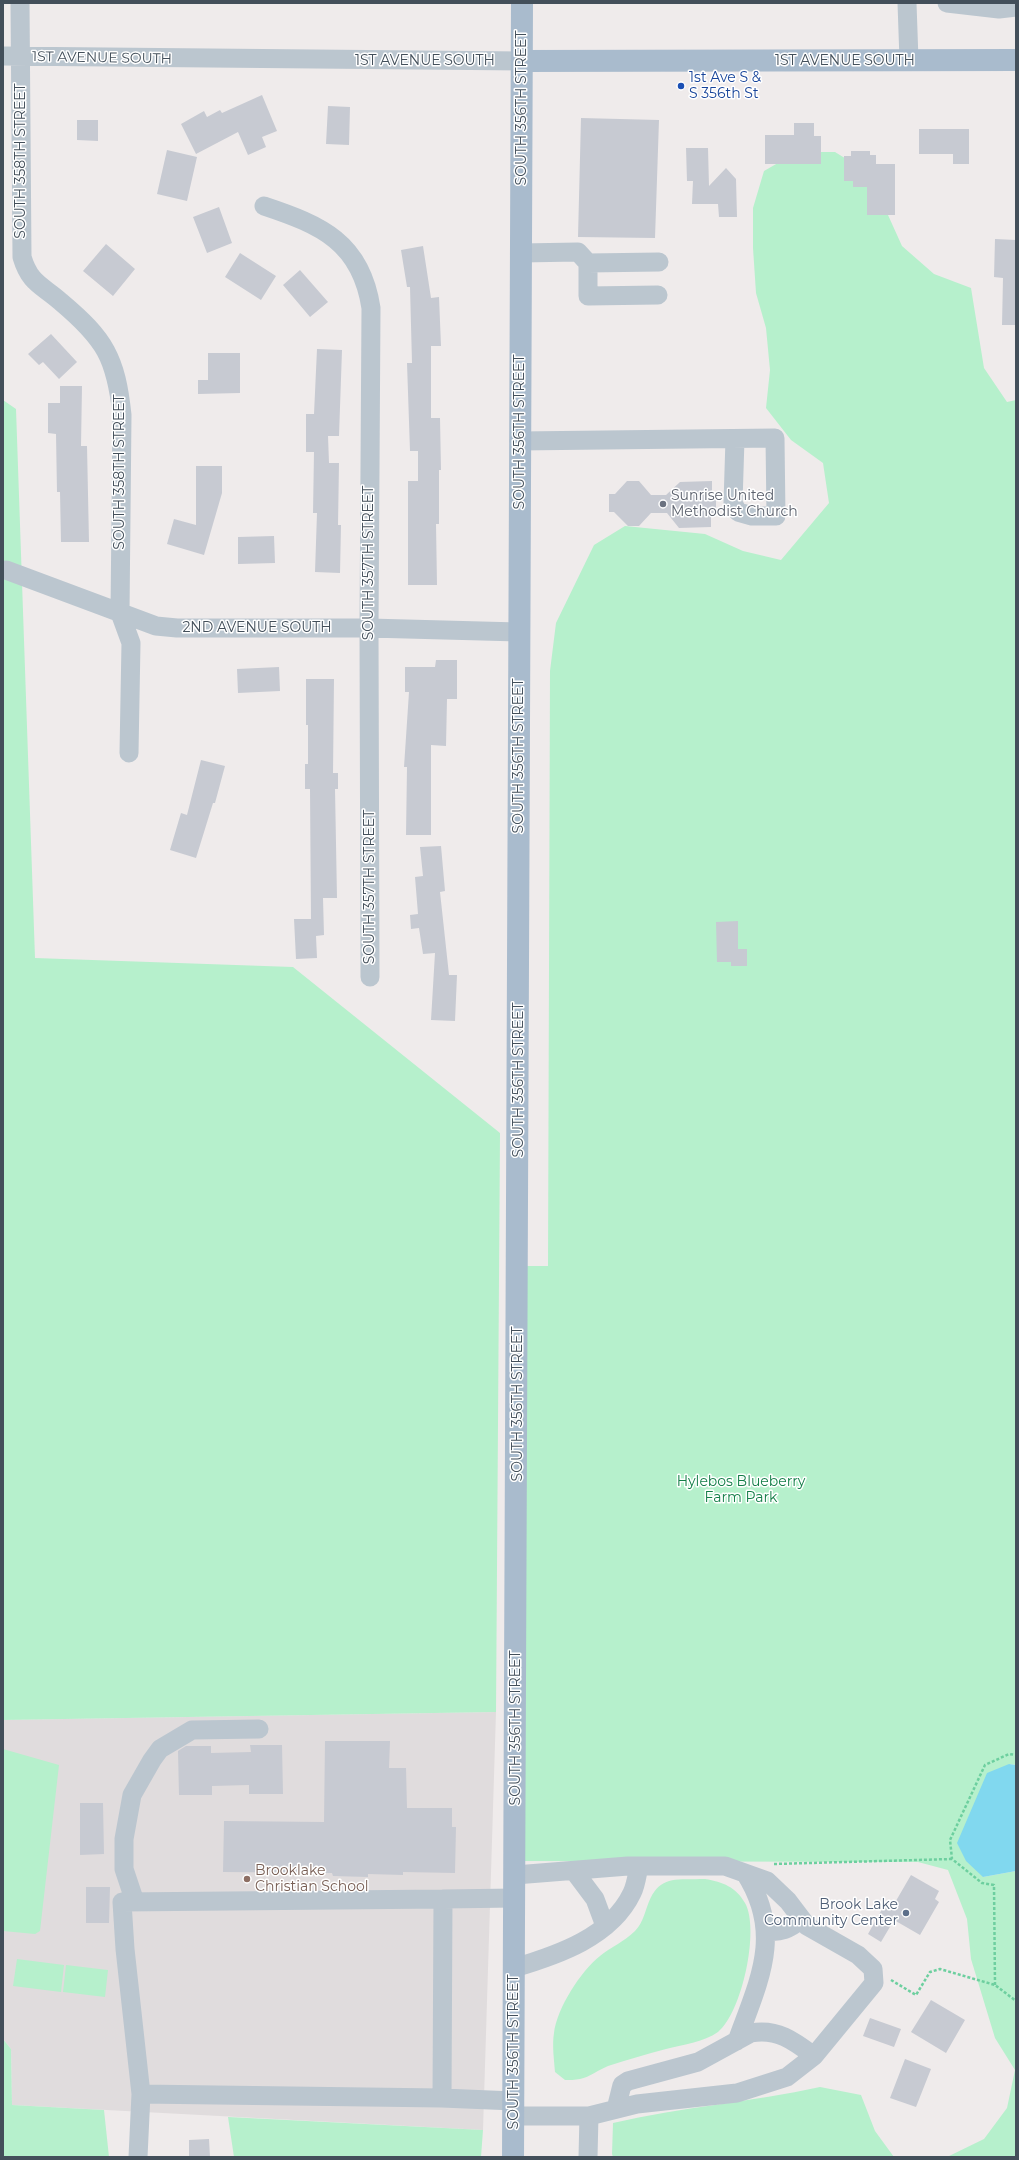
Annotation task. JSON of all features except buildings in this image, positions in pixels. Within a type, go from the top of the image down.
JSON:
[{"type":"main road","name":"SOUTH 356TH STREET","points":[[513,2157],[518,1274],[519,441],[522,3]]},
{"type":"main road","name":"1ST AVENUE SOUTH","points":[[522,61],[1016,60]]},
{"type":"street","name":"SOUTH 358TH STREET","points":[[20,3],[12,57],[21,237],[25,268],[35,283],[62,303],[96,336],[111,360],[119,385],[122,415],[120,613],[131,643],[129,753]]},
{"type":"street","points":[[907,3],[909,60]]},
{"type":"street","points":[[947,3],[999,9],[1016,7]]},
{"type":"street","name":"1ST AVENUE SOUTH","points":[[12,57],[522,61]]},
{"type":"street","name":"SOUTH 357TH STREET","points":[[264,206],[315,225],[346,249],[367,285],[371,308],[369,628],[370,977]]},
{"type":"street","points":[[521,253],[578,252],[588,263],[588,296],[658,295]]},
{"type":"street","points":[[588,263],[658,262]]},
{"type":"street","points":[[519,441],[735,439]]},
{"type":"street","name":"2ND AVENUE SOUTH","points":[[6,570],[156,626],[177,628],[369,628],[519,632]]},
{"type":"street","points":[[135,1902],[124,1869],[124,1839],[132,1795],[152,1760],[160,1749],[192,1730],[259,1729]]},
{"type":"street","points":[[140,2094],[442,2098],[513,2108],[589,2116],[637,2104],[737,2093],[787,2077],[814,2056],[874,1983],[873,1969],[858,1955],[807,1926],[788,1901],[767,1881],[725,1866],[639,1866],[515,1875]]},
{"type":"street","points":[[514,1968],[573,1947],[612,1921],[627,1902],[633,1891],[639,1866]]},
{"type":"street","points":[[574,1870],[595,1898],[605,1926]]},
{"type":"street","points":[[737,2041],[760,1975],[764,1958],[766,1931],[760,1904],[754,1888],[745,1873]]},
{"type":"street","points":[[138,2157],[140,2094],[125,1949],[122,1902],[515,1898]]},
{"type":"street","points":[[442,2098],[443,1899]]},
{"type":"street","points":[[766,1931],[776,1932],[788,1929],[801,1920]]},
{"type":"street","points":[[616,2109],[622,2085],[698,2062],[751,2033],[761,2031],[774,2032],[790,2038],[814,2056]]},
{"type":"street","points":[[588,2157],[589,2116]]},
{"type":"path","points":[[952,1858],[950,1840],[985,1765],[1009,1754],[1016,1755]]},
{"type":"path","points":[[772,1864],[952,1858],[982,1883],[994,1885],[995,1985]]},
{"type":"path","points":[[873,1969],[916,1995],[930,1972],[940,1969],[995,1985],[1016,2001]]},
{"type":"shaded area","name":"Brooklake Christian School","points":[[496,1712],[483,2130],[12,2105],[11,2049],[3,2039],[3,1720]]},
{"type":"green space","name":"Hylebos Blueberry Farm Park","points":[[797,152],[835,152],[869,173],[902,246],[934,274],[971,288],[984,368],[1007,402],[1016,400],[1016,1765],[1009,1764],[983,1877],[1016,1871],[1016,2157],[947,2157],[984,2139],[1007,2108],[1015,2070],[995,2038],[971,1959],[967,1919],[948,1870],[918,1862],[515,1861],[519,1266],[548,1266],[550,671],[556,623],[594,545],[625,526],[705,534],[743,551],[781,560],[829,503],[823,463],[791,440],[766,408],[770,370],[766,328],[756,293],[753,248],[753,208],[764,171]]},
{"type":"green space","points":[[3,400],[16,409],[35,958],[293,967],[500,1133],[496,1712],[3,1720]]},
{"type":"green space","points":[[3,1749],[59,1765],[40,1931],[35,1934],[3,1931]]},
{"type":"green space","points":[[705,1879],[718,1882],[733,1889],[745,1903],[749,1915],[749,1950],[746,1970],[741,1990],[727,2022],[718,2032],[700,2041],[651,2053],[608,2066],[584,2078],[565,2080],[555,2072],[553,2038],[560,2013],[578,1980],[600,1956],[631,1935],[637,1929],[651,1896],[662,1884],[676,1880]]},
{"type":"green space","points":[[17,1959],[64,1965],[61,1992],[13,1986]]},
{"type":"green space","points":[[66,1965],[108,1970],[105,1997],[63,1992]]},
{"type":"green space","points":[[3,2039],[11,2049],[12,2105],[104,2110],[109,2157],[3,2157]]},
{"type":"green space","points":[[820,2087],[861,2095],[875,2131],[894,2157],[613,2157],[612,2154],[613,2123],[639,2117],[769,2097]]},
{"type":"green space","points":[[228,2117],[483,2130],[481,2157],[234,2157]]},
{"type":"water","points":[[1009,1764],[1016,1765],[1016,1871],[983,1877],[966,1861],[957,1843],[987,1773]]},
{"type":"place","name":"1st Ave S & S 356th St","points":[[681,86]]},
{"type":"place","name":"Sunrise United Methodist Church","points":[[663,504]]},
{"type":"place","name":"Brooklake Christian School","points":[[247,1879]]},
{"type":"place","name":"Brook Lake Community Center","points":[[906,1913]]}]
